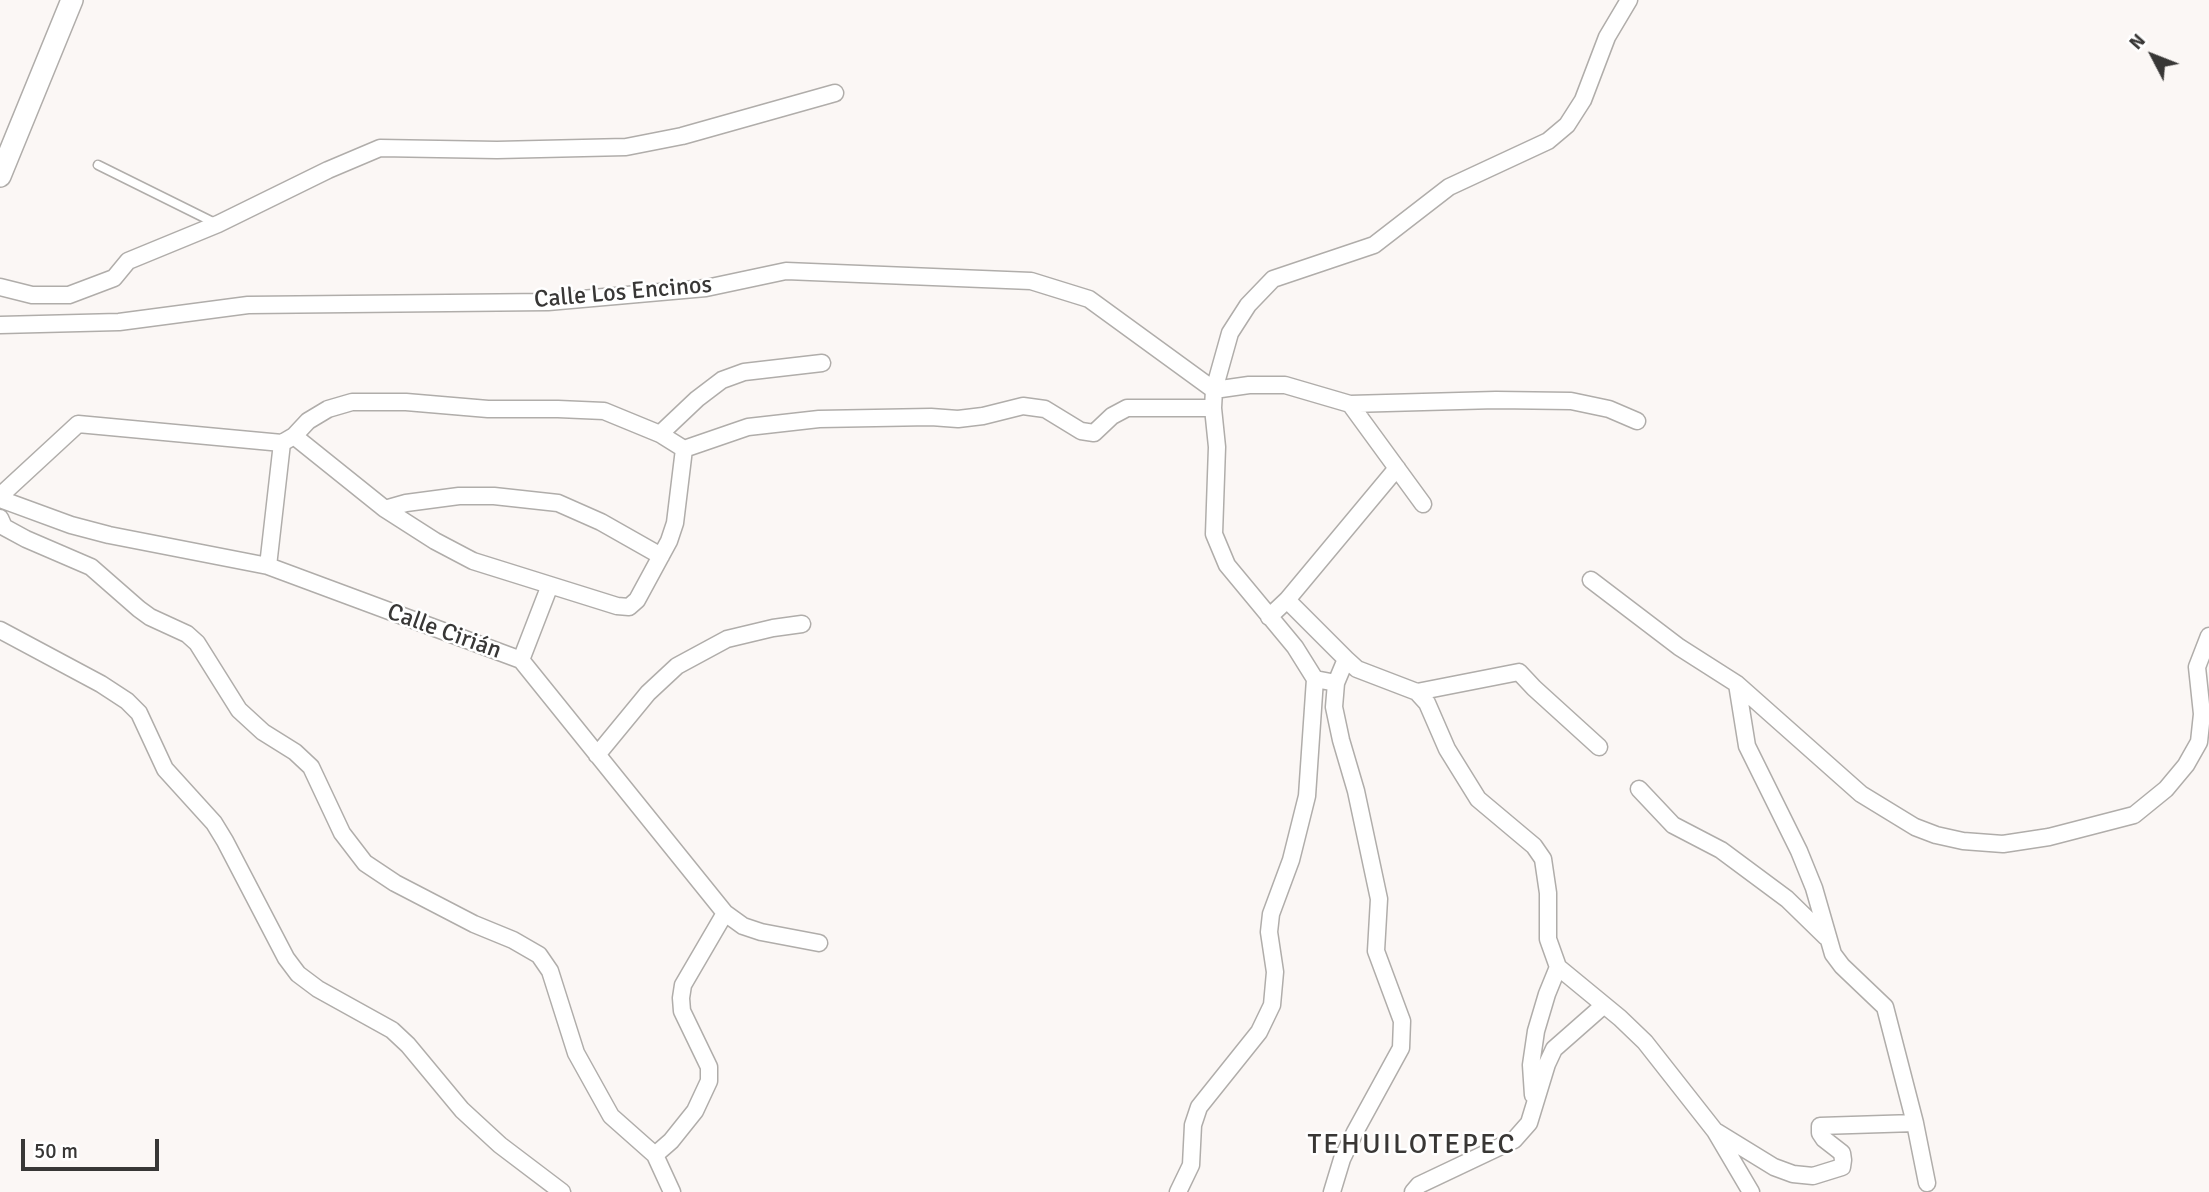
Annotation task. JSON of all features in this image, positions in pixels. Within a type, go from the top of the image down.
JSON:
[{"type":"street","points":[[0,176],[72,0]]},
{"type":"street","points":[[1178,1192],[1191,1165],[1193,1125],[1199,1107],[1239,1060],[1259,1032],[1272,1005],[1275,972],[1269,932],[1271,914],[1291,860],[1307,796],[1315,679],[1295,647],[1227,565],[1214,534],[1217,447],[1214,390],[1230,333],[1248,304],[1273,279],[1374,245],[1449,187],[1548,141],[1567,125],[1583,100],[1607,37],[1629,0]]},
{"type":"street","points":[[0,287],[33,295],[69,295],[114,278],[128,261],[218,224],[328,170],[380,148],[498,150],[626,147],[682,136],[835,93]]},
{"type":"street","name":"Calle Los Encinos","points":[[0,325],[119,322],[248,305],[548,302],[706,288],[786,271],[1031,281],[1089,299],[1214,390]]},
{"type":"street","points":[[660,434],[722,380],[744,372],[822,363]]},
{"type":"street","points":[[1214,390],[1249,385],[1285,385],[1350,404],[1571,401],[1609,409],[1637,421]]},
{"type":"street","points":[[268,566],[288,440],[308,421],[328,409],[352,402],[406,402],[488,409],[604,411],[660,434],[684,449]]},
{"type":"street","points":[[1350,404],[1423,504]]},
{"type":"street","points":[[684,449],[748,427],[819,419],[932,416],[958,419],[1023,406],[1045,409],[1081,431],[1094,433],[1112,416],[1127,408],[1213,408]]},
{"type":"street","points":[[0,497],[78,424],[288,440],[386,509],[472,561],[617,606],[629,607],[637,600],[669,541],[684,449]]},
{"type":"street","points":[[1269,617],[1287,600],[1397,468]]},
{"type":"street","points":[[386,509],[405,503],[459,496],[494,496],[558,503],[601,522],[661,556]]},
{"type":"street","name":"Calle Cirián","points":[[0,497],[71,525],[109,535],[268,566],[521,660],[725,913],[743,926],[761,932],[819,943]]},
{"type":"street","points":[[0,519],[4,527],[26,539],[91,567],[150,617],[187,634],[197,643],[239,710],[263,732],[295,752],[311,767],[342,833],[365,863],[395,883],[539,955],[550,971],[576,1053],[611,1115],[655,1155],[672,1192]]},
{"type":"street","points":[[1591,580],[1679,647],[1737,684],[1861,793],[1915,827],[1963,841],[2003,844],[2049,837],[2134,815],[2166,789],[2186,765],[2199,743],[2202,714],[2197,667],[2209,636]]},
{"type":"street","points":[[521,660],[550,585]]},
{"type":"street","points":[[1287,600],[1357,669],[1417,692],[1427,703],[1447,750],[1478,799],[1534,846],[1543,859],[1548,893],[1548,939],[1558,967],[1645,1042],[1714,1131],[1751,1192]]},
{"type":"street","points":[[597,755],[648,693],[677,666],[727,639],[802,624]]},
{"type":"street","points":[[0,630],[101,684],[127,701],[139,713],[165,769],[214,823],[286,958],[298,974],[318,989],[392,1030],[472,1119],[500,1145],[562,1192]]},
{"type":"street","points":[[1332,1192],[1342,1159],[1401,1048],[1402,1021],[1376,951],[1378,899],[1356,791],[1334,707],[1336,683],[1346,659]]},
{"type":"street","points":[[1417,692],[1518,672],[1599,747]]},
{"type":"street","points":[[1315,679],[1336,683]]},
{"type":"street","points":[[1737,684],[1747,746],[1804,863],[1833,954],[1885,1007],[1927,1183]]},
{"type":"street","points":[[1639,789],[1673,825],[1721,850],[1787,899],[1828,939]]},
{"type":"street","points":[[655,1155],[671,1141],[695,1111],[709,1081],[709,1067],[682,1012],[681,998],[684,985],[725,913]]},
{"type":"street","points":[[1534,1104],[1531,1065],[1536,1031],[1558,967]]},
{"type":"street","points":[[1413,1192],[1419,1185],[1514,1140],[1529,1123],[1554,1049],[1604,1005]]},
{"type":"street","points":[[1714,1131],[1774,1167],[1793,1174],[1812,1176],[1842,1167],[1842,1153],[1824,1139],[1820,1126],[1915,1124]]},
{"type":"lane","points":[[98,165],[218,224]]},
{"type":"district","name":"TEHUILOTEPEC","points":[[1412,1146]]}]
